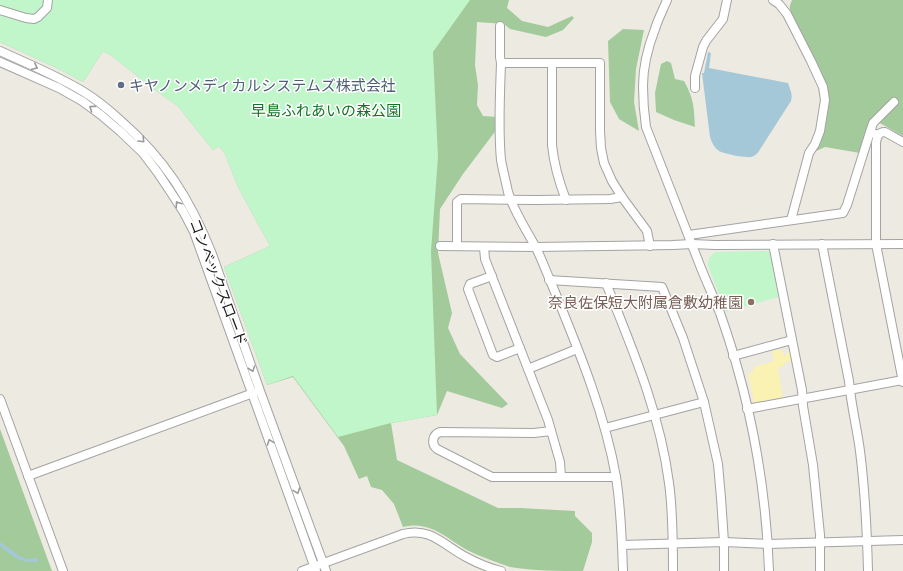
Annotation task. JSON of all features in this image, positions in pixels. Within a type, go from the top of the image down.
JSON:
[{"type":"street","points":[[0,10],[34,19],[38,18],[48,8],[48,0]]},
{"type":"street","points":[[667,0],[655,27],[644,69],[643,106],[646,127],[719,312],[733,356],[754,440],[762,488],[768,544],[769,571]]},
{"type":"street","points":[[695,88],[695,76],[706,41],[723,19],[727,0]]},
{"type":"street","points":[[773,0],[787,14],[824,87],[825,100],[820,131],[815,144],[809,153],[791,220]]},
{"type":"street","points":[[783,9],[784,0]]},
{"type":"street","points":[[500,26],[500,128],[502,160],[508,193],[516,212],[536,247],[550,280],[577,349],[605,428],[616,477],[622,544],[622,571]]},
{"type":"street","name":"コンベックスロード","points":[[0,51],[62,79],[100,103],[148,147],[165,167],[185,197],[203,233],[215,263],[256,392],[316,569]]},
{"type":"street","name":"コンベックスロード","points":[[0,62],[59,88],[82,101],[101,115],[143,153],[183,211],[194,232],[325,567]]},
{"type":"street","points":[[501,63],[600,63],[601,148],[604,163],[622,198],[647,231],[650,246]]},
{"type":"street","points":[[552,63],[552,151],[556,170],[566,200]]},
{"type":"street","points":[[747,409],[903,381],[876,244],[876,137],[873,123],[894,102]]},
{"type":"street","points":[[874,133],[885,132],[903,142]]},
{"type":"street","points":[[689,235],[843,213],[874,133]]},
{"type":"street","points":[[457,246],[457,202],[461,199],[566,200],[622,198]]},
{"type":"street","points":[[440,246],[536,247],[692,244],[903,244]]},
{"type":"street","points":[[773,244],[802,390],[813,465],[820,535],[820,571]]},
{"type":"street","points":[[822,244],[849,381],[862,465],[866,508],[868,571]]},
{"type":"street","points":[[484,247],[485,258],[548,420],[560,462],[561,477]]},
{"type":"street","points":[[492,276],[470,284],[468,289],[493,356],[497,357],[520,348]]},
{"type":"street","points":[[550,280],[662,287],[683,338],[704,402],[718,464],[724,542],[724,571]]},
{"type":"street","points":[[606,283],[635,354],[655,415],[669,482],[673,521],[674,571]]},
{"type":"street","points":[[733,356],[792,340]]},
{"type":"street","points":[[528,369],[577,349]]},
{"type":"street","points":[[28,476],[256,392]]},
{"type":"street","points":[[0,400],[63,571]]},
{"type":"street","points":[[605,428],[704,402]]},
{"type":"street","points":[[551,431],[534,433],[440,432],[433,438],[433,443],[437,449],[492,477],[616,477]]},
{"type":"street","points":[[302,571],[325,567],[403,534],[418,532],[436,537],[450,548],[465,556],[501,571]]},
{"type":"street","points":[[622,544],[724,542],[768,544],[903,540]]},
{"type":"green space","name":"早島ふれあいの森公園","points":[[0,0],[470,0],[433,52],[438,157],[431,251],[437,415],[391,423],[338,437],[293,376],[267,385],[224,267],[270,246],[238,187],[225,154],[219,146],[213,150],[179,107],[112,56],[103,51],[83,82],[61,70],[0,42]]},
{"type":"green space","name":"早島ふれあいの森公園","points":[[302,0],[509,0],[507,8],[522,21],[548,27],[572,16],[574,18],[563,30],[546,37],[510,29],[504,24],[477,22],[475,65],[478,85],[477,105],[483,116],[497,117],[497,129],[463,174],[440,209],[438,253],[452,313],[448,328],[460,354],[508,404],[502,408],[447,391],[437,415],[391,423],[397,460],[498,508],[575,511],[575,516],[592,533],[592,542],[583,571],[555,571],[510,567],[467,550],[430,528],[413,525],[403,527],[394,504],[382,490],[371,487],[367,476],[359,479],[344,446],[293,377],[267,385],[224,267],[270,246],[238,187],[225,154],[219,146],[213,150],[179,107],[112,56],[103,51],[83,82],[61,70],[0,42]]},
{"type":"green space","points":[[792,0],[903,0],[903,136],[878,122],[860,153],[825,147],[814,152],[826,119],[828,106],[827,91],[825,82],[817,64],[794,24],[790,12]]},
{"type":"green space","points":[[623,29],[644,30],[636,69],[634,102],[639,131],[619,119],[610,102],[608,41]]},
{"type":"green space","points":[[667,61],[671,63],[675,79],[684,81],[690,93],[694,108],[695,127],[656,112],[655,93],[661,64]]},
{"type":"green space","name":"奈良佐保短大附属倉敷幼稚園","points":[[766,251],[771,254],[778,297],[726,312],[708,266],[708,261],[712,254],[716,252]]},
{"type":"green space","points":[[0,429],[52,571],[0,571]]},
{"type":"sand","points":[[781,349],[785,356],[791,349],[794,360],[784,363],[784,366],[778,368],[783,399],[758,404],[754,403],[748,373],[754,371],[753,367],[774,361],[772,351]]},
{"type":"water","points":[[708,52],[711,53],[709,68],[788,83],[792,99],[757,154],[754,156],[744,157],[722,152],[713,145],[710,137],[702,73],[704,73]]},
{"type":"water","points":[[0,542],[21,557],[28,559],[37,558],[38,562],[31,562],[17,558],[0,546]]},
{"type":"place","name":"キヤノンメディカルシステムズ株式会社","points":[[121,85]]},
{"type":"place","name":"奈良佐保短大附属倉敷幼稚園","points":[[751,302]]}]
